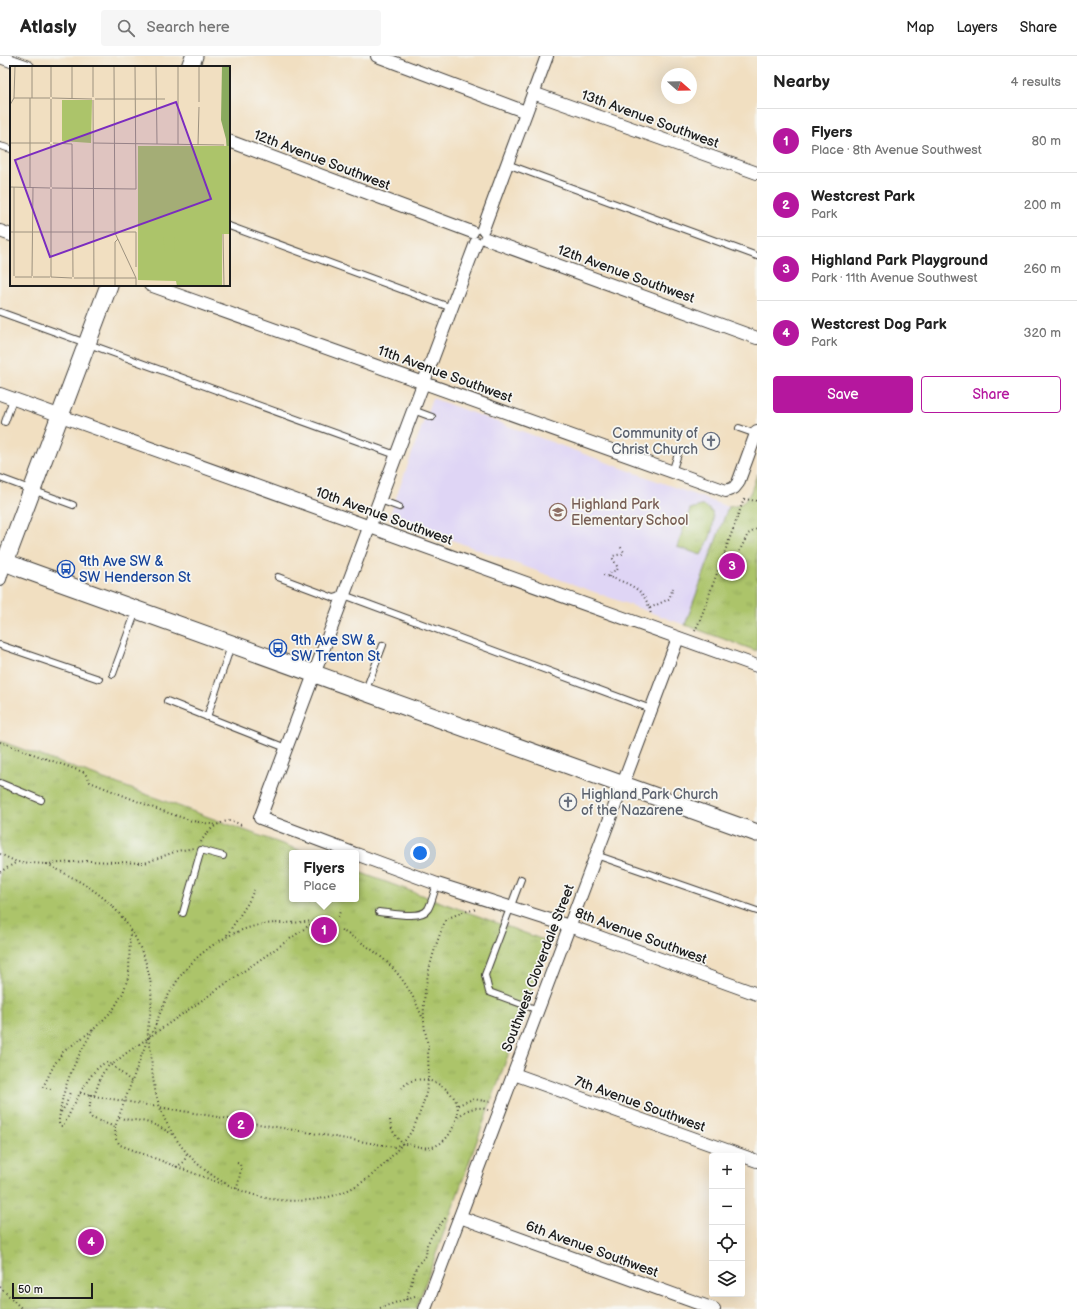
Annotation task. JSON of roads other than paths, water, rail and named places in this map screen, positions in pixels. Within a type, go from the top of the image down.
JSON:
[{"type":"street","points":[[190,66],[194,56]]},
{"type":"street","points":[[377,56],[526,112]]},
{"type":"street","points":[[344,850],[260,818],[547,56]]},
{"type":"street","points":[[0,57],[25,66]]},
{"type":"street","name":"13th Avenue Southwest","points":[[533,93],[757,173]]},
{"type":"street","name":"12th Avenue Southwest","points":[[230,141],[479,236],[757,338]]},
{"type":"street","points":[[0,231],[10,235]]},
{"type":"street","points":[[0,579],[3,563],[109,286]]},
{"type":"street","name":"11th Avenue Southwest","points":[[153,286],[726,491],[734,488],[738,483],[756,433]]},
{"type":"street","name":"10th Avenue Southwest","points":[[0,394],[757,666]]},
{"type":"street","points":[[3,563],[757,833]]},
{"type":"street","name":"Southwest Cloverdale Street","points":[[425,1309],[454,1217],[514,1074],[678,638]]},
{"type":"street","name":"8th Avenue Southwest","points":[[359,855],[437,884],[569,926],[757,994]]},
{"type":"street","name":"7th Avenue Southwest","points":[[514,1074],[757,1161]]},
{"type":"street","name":"6th Avenue Southwest","points":[[454,1217],[714,1309]]},
{"type":"lane","points":[[0,146],[10,149]]},
{"type":"lane","points":[[507,164],[757,256]]},
{"type":"lane","points":[[230,226],[452,308]]},
{"type":"lane","points":[[0,312],[396,455]]},
{"type":"lane","points":[[5,422],[13,399]]},
{"type":"lane","points":[[414,410],[432,417]]},
{"type":"lane","points":[[739,428],[756,433]]},
{"type":"lane","points":[[672,472],[679,451]]},
{"type":"lane","points":[[0,478],[73,505]]},
{"type":"lane","points":[[380,500],[399,507]]},
{"type":"lane","points":[[278,578],[334,598],[344,596],[651,709]]},
{"type":"lane","points":[[113,674],[137,610]]},
{"type":"lane","points":[[207,717],[232,644]]},
{"type":"lane","points":[[0,645],[100,679]]},
{"type":"lane","points":[[365,692],[383,645]]},
{"type":"lane","points":[[167,701],[286,748]]},
{"type":"lane","points":[[0,783],[41,800]]},
{"type":"lane","points":[[183,913],[200,850],[223,856]]},
{"type":"lane","points":[[596,855],[757,911]]},
{"type":"lane","points":[[521,879],[485,975],[489,992],[538,1010]]},
{"type":"lane","points":[[379,912],[412,915],[424,913],[428,910],[437,884]]},
{"type":"place","name":"Community of Christ Church","points":[[711,441]]},
{"type":"place","name":"Highland Park Elementary School","points":[[558,512]]},
{"type":"place","name":"Highland Park Playground","points":[[732,566]]},
{"type":"place","name":"9th Ave SW & SW Henderson St","points":[[66,569]]},
{"type":"place","name":"9th Ave SW & SW Trenton St","points":[[278,648]]},
{"type":"place","name":"Highland Park Church of the Nazarene","points":[[568,802]]},
{"type":"place","name":"Flyers","points":[[324,930]]},
{"type":"place","name":"Westcrest Park","points":[[241,1125]]},
{"type":"place","name":"Westcrest Dog Park","points":[[91,1242]]}]
